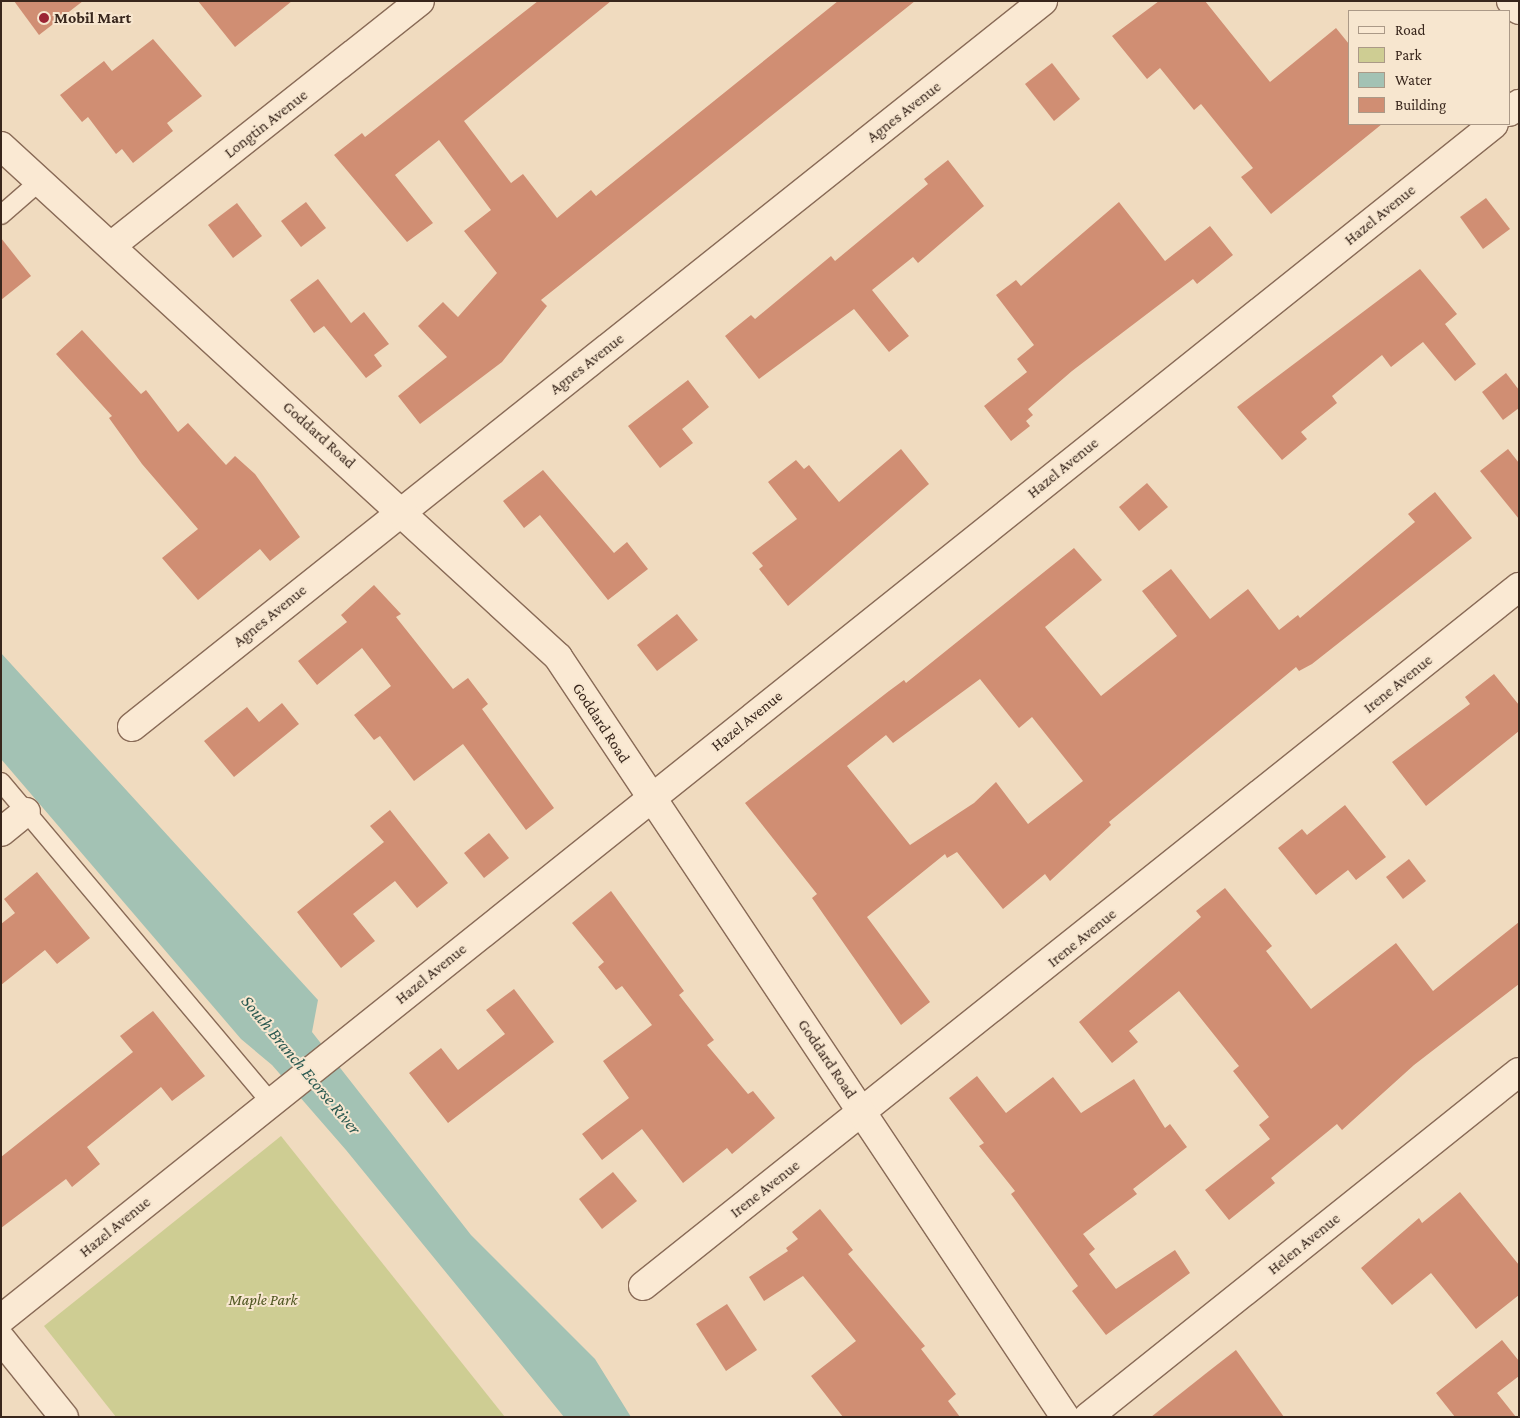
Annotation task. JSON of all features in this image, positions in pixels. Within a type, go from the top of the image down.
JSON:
[{"type":"street","name":"Longtin Avenue","points":[[111,246],[420,1]]},
{"type":"street","name":"Agnes Avenue","points":[[132,727],[1043,1]]},
{"type":"street","points":[[1511,1],[1519,10]]},
{"type":"street","name":"Hazel Avenue","points":[[1,1318],[1493,125]]},
{"type":"street","name":"Goddard Road","points":[[1,146],[402,511],[558,658],[1065,1417]]},
{"type":"street","name":"Irene Avenue","points":[[643,1286],[1519,587]]},
{"type":"street","points":[[1,832],[26,812]]},
{"type":"street","name":"Helen Avenue","points":[[1088,1417],[1519,1072]]},
{"type":"street","points":[[1,1339],[64,1417]]},
{"type":"lane","points":[[1,215],[40,181]]},
{"type":"lane","points":[[1,782],[270,1102]]},
{"type":"green space","name":"Maple Park","points":[[281,1136],[505,1417],[116,1417],[44,1326]]},
{"type":"water","name":"South Branch Ecorse River","points":[[1,653],[318,1000],[312,1032],[471,1235],[595,1359],[631,1417],[564,1417],[346,1150],[272,1065],[241,1039],[1,759]]},
{"type":"building","name":"Mobil Mart","points":[[14,1],[83,1],[39,35]]},
{"type":"building","points":[[198,1],[292,1],[235,47]]},
{"type":"building","points":[[538,1],[611,1],[464,121],[511,183],[523,174],[557,218],[591,190],[596,196],[838,1],[915,1],[541,300],[547,306],[502,362],[420,424],[398,396],[447,357],[418,326],[443,302],[458,317],[497,273],[464,231],[491,210],[439,140],[395,175],[433,223],[407,242],[334,155],[362,133],[365,137]]},
{"type":"building","points":[[1159,1],[1205,1],[1270,82],[1336,28],[1348,43],[1348,125],[1381,125],[1271,214],[1241,177],[1253,168],[1201,104],[1194,110],[1160,68],[1147,79],[1112,36]]},
{"type":"building","points":[[153,39],[202,96],[167,123],[173,131],[133,163],[122,149],[116,154],[88,117],[82,122],[60,95],[104,61],[112,71]]},
{"type":"building","points":[[1052,63],[1080,99],[1054,121],[1025,84]]},
{"type":"building","points":[[948,160],[984,206],[918,263],[913,257],[872,290],[909,336],[889,352],[854,309],[759,379],[725,336],[751,315],[755,319],[831,256],[835,261],[928,184],[924,179]]},
{"type":"building","points":[[1486,198],[1510,229],[1483,249],[1460,217]]},
{"type":"building","points":[[306,202],[326,228],[301,247],[281,221]]},
{"type":"building","points":[[1119,202],[1165,261],[1210,226],[1233,255],[1197,284],[1193,279],[1072,371],[1028,409],[1033,415],[1026,421],[1030,426],[1011,441],[984,406],[1027,372],[1017,359],[1034,345],[996,295],[1016,280],[1021,286]]},
{"type":"building","points":[[237,203],[262,236],[233,258],[208,225]]},
{"type":"building","points":[[1,238],[31,276],[1,300]]},
{"type":"building","points":[[1420,269],[1457,314],[1445,324],[1476,364],[1455,381],[1423,342],[1391,367],[1382,355],[1332,396],[1337,403],[1301,432],[1307,439],[1282,460],[1237,407]]},
{"type":"building","points":[[318,279],[351,323],[364,312],[389,344],[374,355],[382,366],[366,378],[324,326],[314,333],[290,300]]},
{"type":"building","points":[[82,330],[141,394],[146,390],[178,432],[188,423],[226,465],[235,456],[255,474],[300,537],[270,561],[260,549],[198,600],[162,558],[198,529],[142,464],[109,418],[112,416],[56,354]]},
{"type":"building","points":[[1506,373],[1519,390],[1519,408],[1503,420],[1482,392]]},
{"type":"building","points":[[688,380],[709,407],[682,429],[693,443],[660,468],[628,426]]},
{"type":"building","points":[[901,449],[929,484],[788,606],[759,569],[763,566],[752,553],[797,519],[768,482],[796,460],[804,469],[809,465],[839,502]]},
{"type":"building","points":[[1508,449],[1519,463],[1519,519],[1480,471]]},
{"type":"building","points":[[543,470],[614,553],[627,542],[648,569],[608,600],[540,515],[524,528],[503,501]]},
{"type":"building","points":[[1147,483],[1168,507],[1139,531],[1119,507]]},
{"type":"building","points":[[1435,492],[1472,538],[1312,664],[1299,671],[1296,667],[1109,822],[1111,825],[1050,881],[1045,874],[1003,909],[957,852],[947,858],[945,854],[867,917],[930,1002],[901,1025],[812,898],[817,894],[745,803],[889,691],[904,680],[906,683],[1074,548],[1102,580],[1045,627],[1101,696],[1177,636],[1142,591],[1171,569],[1210,619],[1248,589],[1279,630],[1298,615],[1300,618],[1415,522],[1408,514]],"holes":[[[980,679],[1019,728],[1032,717],[1083,781],[1028,824],[996,782],[974,803],[910,845],[847,766],[886,735],[893,743]]]},
{"type":"building","points":[[374,585],[401,614],[396,617],[453,689],[468,678],[488,704],[482,709],[554,808],[526,830],[463,744],[414,781],[380,736],[374,740],[354,715],[391,686],[362,648],[317,685],[298,661],[347,622],[341,615]]},
{"type":"building","points":[[677,614],[698,640],[657,671],[637,645]]},
{"type":"building","points":[[1494,674],[1519,705],[1519,731],[1426,806],[1392,762],[1470,704],[1465,697]]},
{"type":"building","points":[[282,703],[299,724],[234,777],[204,741],[247,707],[259,722]]},
{"type":"building","points":[[1345,805],[1386,857],[1356,880],[1348,870],[1316,895],[1278,848],[1302,829],[1307,835]]},
{"type":"building","points":[[390,810],[448,883],[417,908],[395,881],[353,914],[375,941],[341,968],[297,912],[384,842],[370,826]]},
{"type":"building","points":[[489,833],[509,858],[484,878],[464,853]]},
{"type":"building","points":[[1409,859],[1426,881],[1403,899],[1386,877]]},
{"type":"building","points":[[37,872],[90,938],[57,964],[45,950],[1,985],[1,924],[15,913],[4,899]]},
{"type":"building","points":[[1225,888],[1272,946],[1266,951],[1311,1009],[1396,943],[1433,991],[1519,922],[1519,984],[1414,1065],[1342,1130],[1337,1124],[1271,1178],[1275,1183],[1229,1220],[1205,1190],[1270,1139],[1259,1125],[1269,1117],[1233,1071],[1239,1066],[1179,991],[1129,1031],[1138,1042],[1112,1063],[1079,1022],[1201,917],[1196,911]]},
{"type":"building","points":[[611,891],[684,991],[679,995],[714,1040],[707,1045],[748,1094],[753,1091],[775,1118],[732,1154],[727,1148],[683,1183],[642,1129],[602,1160],[582,1134],[629,1098],[603,1061],[652,1025],[622,986],[616,990],[598,967],[604,962],[572,923]]},
{"type":"building","points":[[514,989],[554,1042],[448,1123],[409,1073],[441,1048],[458,1070],[505,1034],[486,1010]]},
{"type":"building","points":[[153,1011],[205,1076],[172,1101],[161,1087],[87,1147],[100,1164],[72,1187],[66,1179],[1,1228],[1,1157],[133,1052],[120,1036]]},
{"type":"building","points":[[977,1076],[1006,1113],[1053,1077],[1081,1113],[1134,1079],[1165,1128],[1170,1124],[1187,1147],[1133,1189],[1137,1194],[1083,1234],[1095,1249],[1089,1254],[1116,1289],[1175,1250],[1190,1273],[1106,1335],[1072,1291],[1078,1286],[1011,1194],[1015,1191],[979,1146],[984,1143],[949,1098]]},
{"type":"building","points":[[613,1172],[637,1201],[602,1229],[579,1199]]},
{"type":"building","points":[[1460,1192],[1519,1265],[1519,1295],[1476,1329],[1431,1273],[1392,1305],[1361,1268],[1419,1218],[1422,1223]]},
{"type":"building","points":[[820,1209],[853,1250],[848,1254],[925,1346],[921,1349],[956,1394],[948,1401],[960,1417],[843,1417],[811,1376],[856,1341],[803,1276],[764,1301],[749,1277],[788,1251],[786,1248],[798,1239],[792,1232]]},
{"type":"building","points":[[727,1304],[757,1350],[726,1371],[696,1324]]},
{"type":"building","points":[[1502,1340],[1519,1361],[1519,1376],[1497,1393],[1516,1417],[1455,1417],[1436,1393]]},
{"type":"building","points":[[1236,1350],[1284,1417],[1151,1417],[1209,1371]]},
{"type":"place","name":"Mobil Mart","points":[[44,18]]}]
